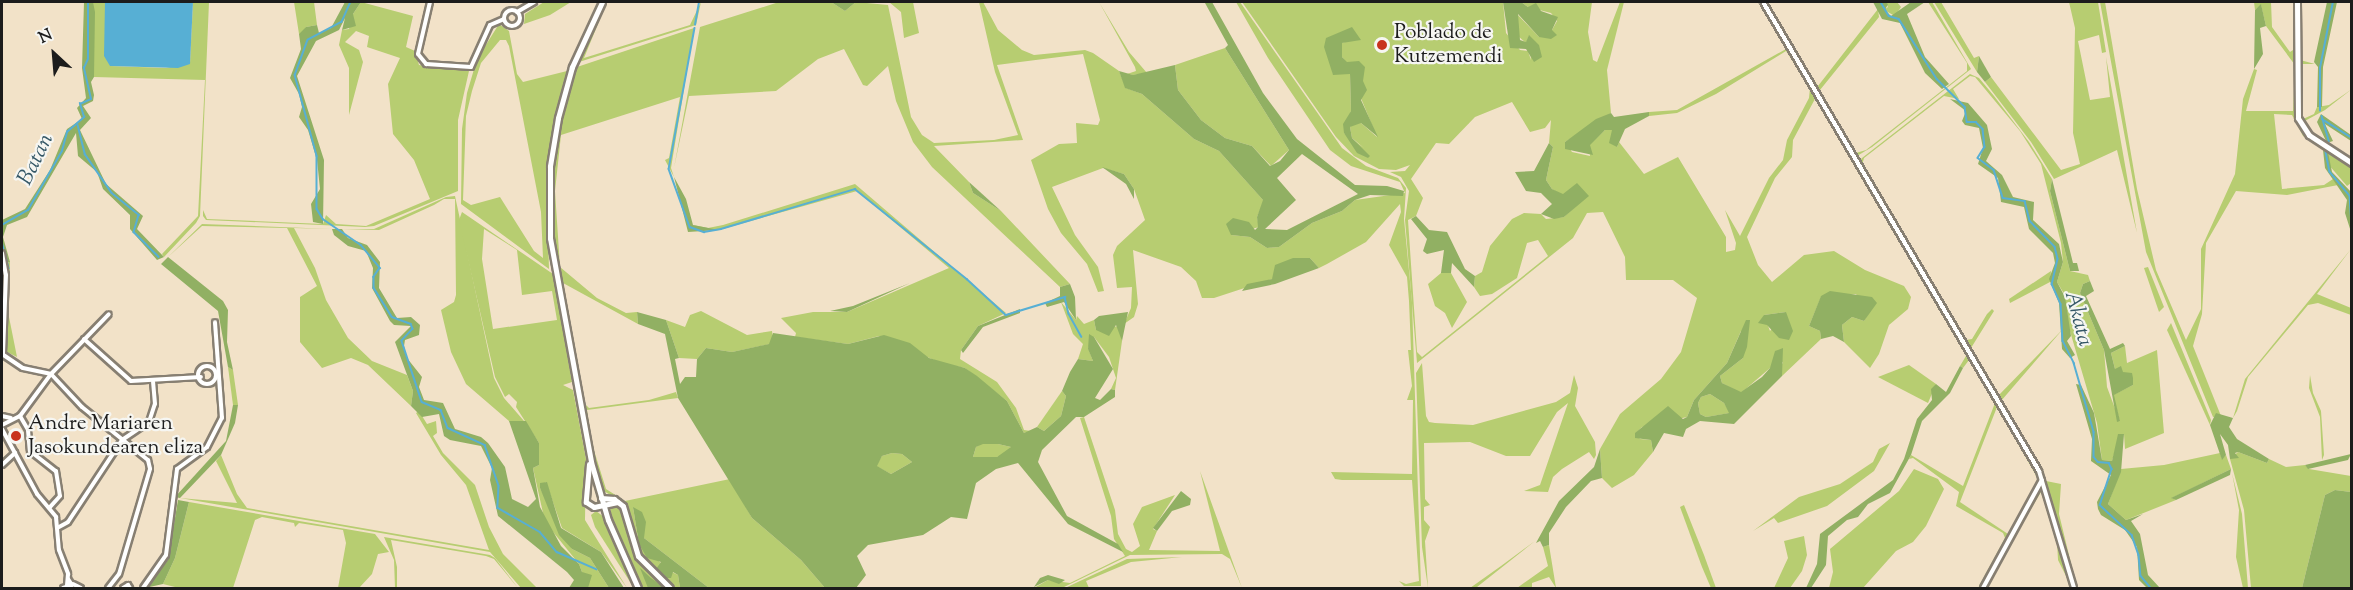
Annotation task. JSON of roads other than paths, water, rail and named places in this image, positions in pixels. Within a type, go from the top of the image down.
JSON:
[{"type":"main road","points":[[602,2],[580,48],[562,101],[549,193],[553,258],[589,454],[608,520],[638,588]]},
{"type":"main road","points":[[2297,2],[2298,118],[2309,135],[2352,163]]},
{"type":"main road","points":[[589,454],[586,502],[594,507],[602,501],[620,502]]},
{"type":"main road","points":[[602,501],[620,502]]},
{"type":"main road","points":[[608,520],[611,502]]},
{"type":"main road","points":[[620,502],[628,518],[638,556],[670,588]]},
{"type":"street","points":[[430,2],[418,50],[420,61],[471,67],[490,25],[504,19],[511,10],[511,2]]},
{"type":"street","points":[[517,12],[534,2]]},
{"type":"street","points":[[1763,2],[2042,480],[2074,588]]},
{"type":"street","points":[[504,19],[514,26],[520,19],[517,12],[511,10]]},
{"type":"street","points":[[2,253],[6,275],[2,354],[23,368],[51,375],[82,407],[148,460],[150,469],[119,574],[108,588]]},
{"type":"street","points":[[2,416],[11,418],[20,416],[51,375],[109,314]]},
{"type":"street","points":[[143,588],[166,555],[177,469],[207,447],[222,418],[215,322]]},
{"type":"street","points":[[84,339],[123,377],[131,381],[153,382],[201,377]]},
{"type":"street","points":[[210,364],[211,386],[202,384],[201,377],[201,366],[210,364]]},
{"type":"street","points":[[58,527],[68,522],[122,440],[149,422],[155,404],[153,382]]},
{"type":"street","points":[[20,416],[27,430],[30,452],[56,471],[60,496],[50,507]]},
{"type":"street","points":[[11,418],[2,427],[37,494],[50,507],[58,527],[59,550],[68,579],[81,588]]},
{"type":"street","points":[[2,465],[15,453]]},
{"type":"street","points":[[1983,588],[2042,480]]},
{"type":"street","points":[[65,587],[68,579]]},
{"type":"street","points":[[65,587],[73,584]]},
{"type":"street","points":[[123,588],[128,585],[130,588]]},
{"type":"water","points":[[105,2],[193,2],[190,64],[178,68],[110,66],[104,56]]},
{"type":"waterway","name":"Batan","points":[[2,225],[28,210],[62,151],[67,132],[84,117],[80,104],[91,99],[84,68],[88,59],[88,2]]},
{"type":"waterway","points":[[351,2],[342,22],[308,40],[295,75],[317,156],[317,209],[323,219],[361,245],[380,268],[374,277],[374,288],[392,317],[411,324],[413,329],[402,341],[422,402],[441,410],[448,428],[485,445],[499,486],[498,508],[540,532],[557,552],[596,569]]},
{"type":"waterway","points":[[695,25],[699,2]]},
{"type":"waterway","name":"Akata","points":[[1881,2],[1889,16],[1899,19],[1937,79],[1965,107],[1967,122],[1976,122],[1983,129],[1985,147],[1978,158],[1994,170],[2003,198],[2025,201],[2030,221],[2055,247],[2058,259],[2052,284],[2061,304],[2063,341],[2074,363],[2094,432],[2094,457],[2098,462],[2109,463],[2112,469],[2100,505],[2132,535],[2139,555],[2141,576],[2151,588]]},
{"type":"waterway","points":[[2320,111],[2320,68],[2333,2]]},
{"type":"waterway","points":[[695,28],[669,169],[690,227],[704,232],[721,229],[855,189],[967,279],[1006,315],[1065,297],[1069,314],[1082,337]]},
{"type":"waterway","points":[[2322,116],[2329,141]]},
{"type":"waterway","points":[[2322,119],[2352,138]]},
{"type":"waterway","points":[[78,125],[85,154],[112,193],[139,215],[134,232],[159,257]]},
{"type":"waterway","points":[[2326,152],[2330,172],[2350,196],[2352,226]]},
{"type":"waterway","points":[[2,242],[9,268]]},
{"type":"place","name":"Poblado de Kutzemendi","points":[[1382,45]]},
{"type":"place","name":"Andre Mariaren Jasokundearen eliza","points":[[16,436]]}]
